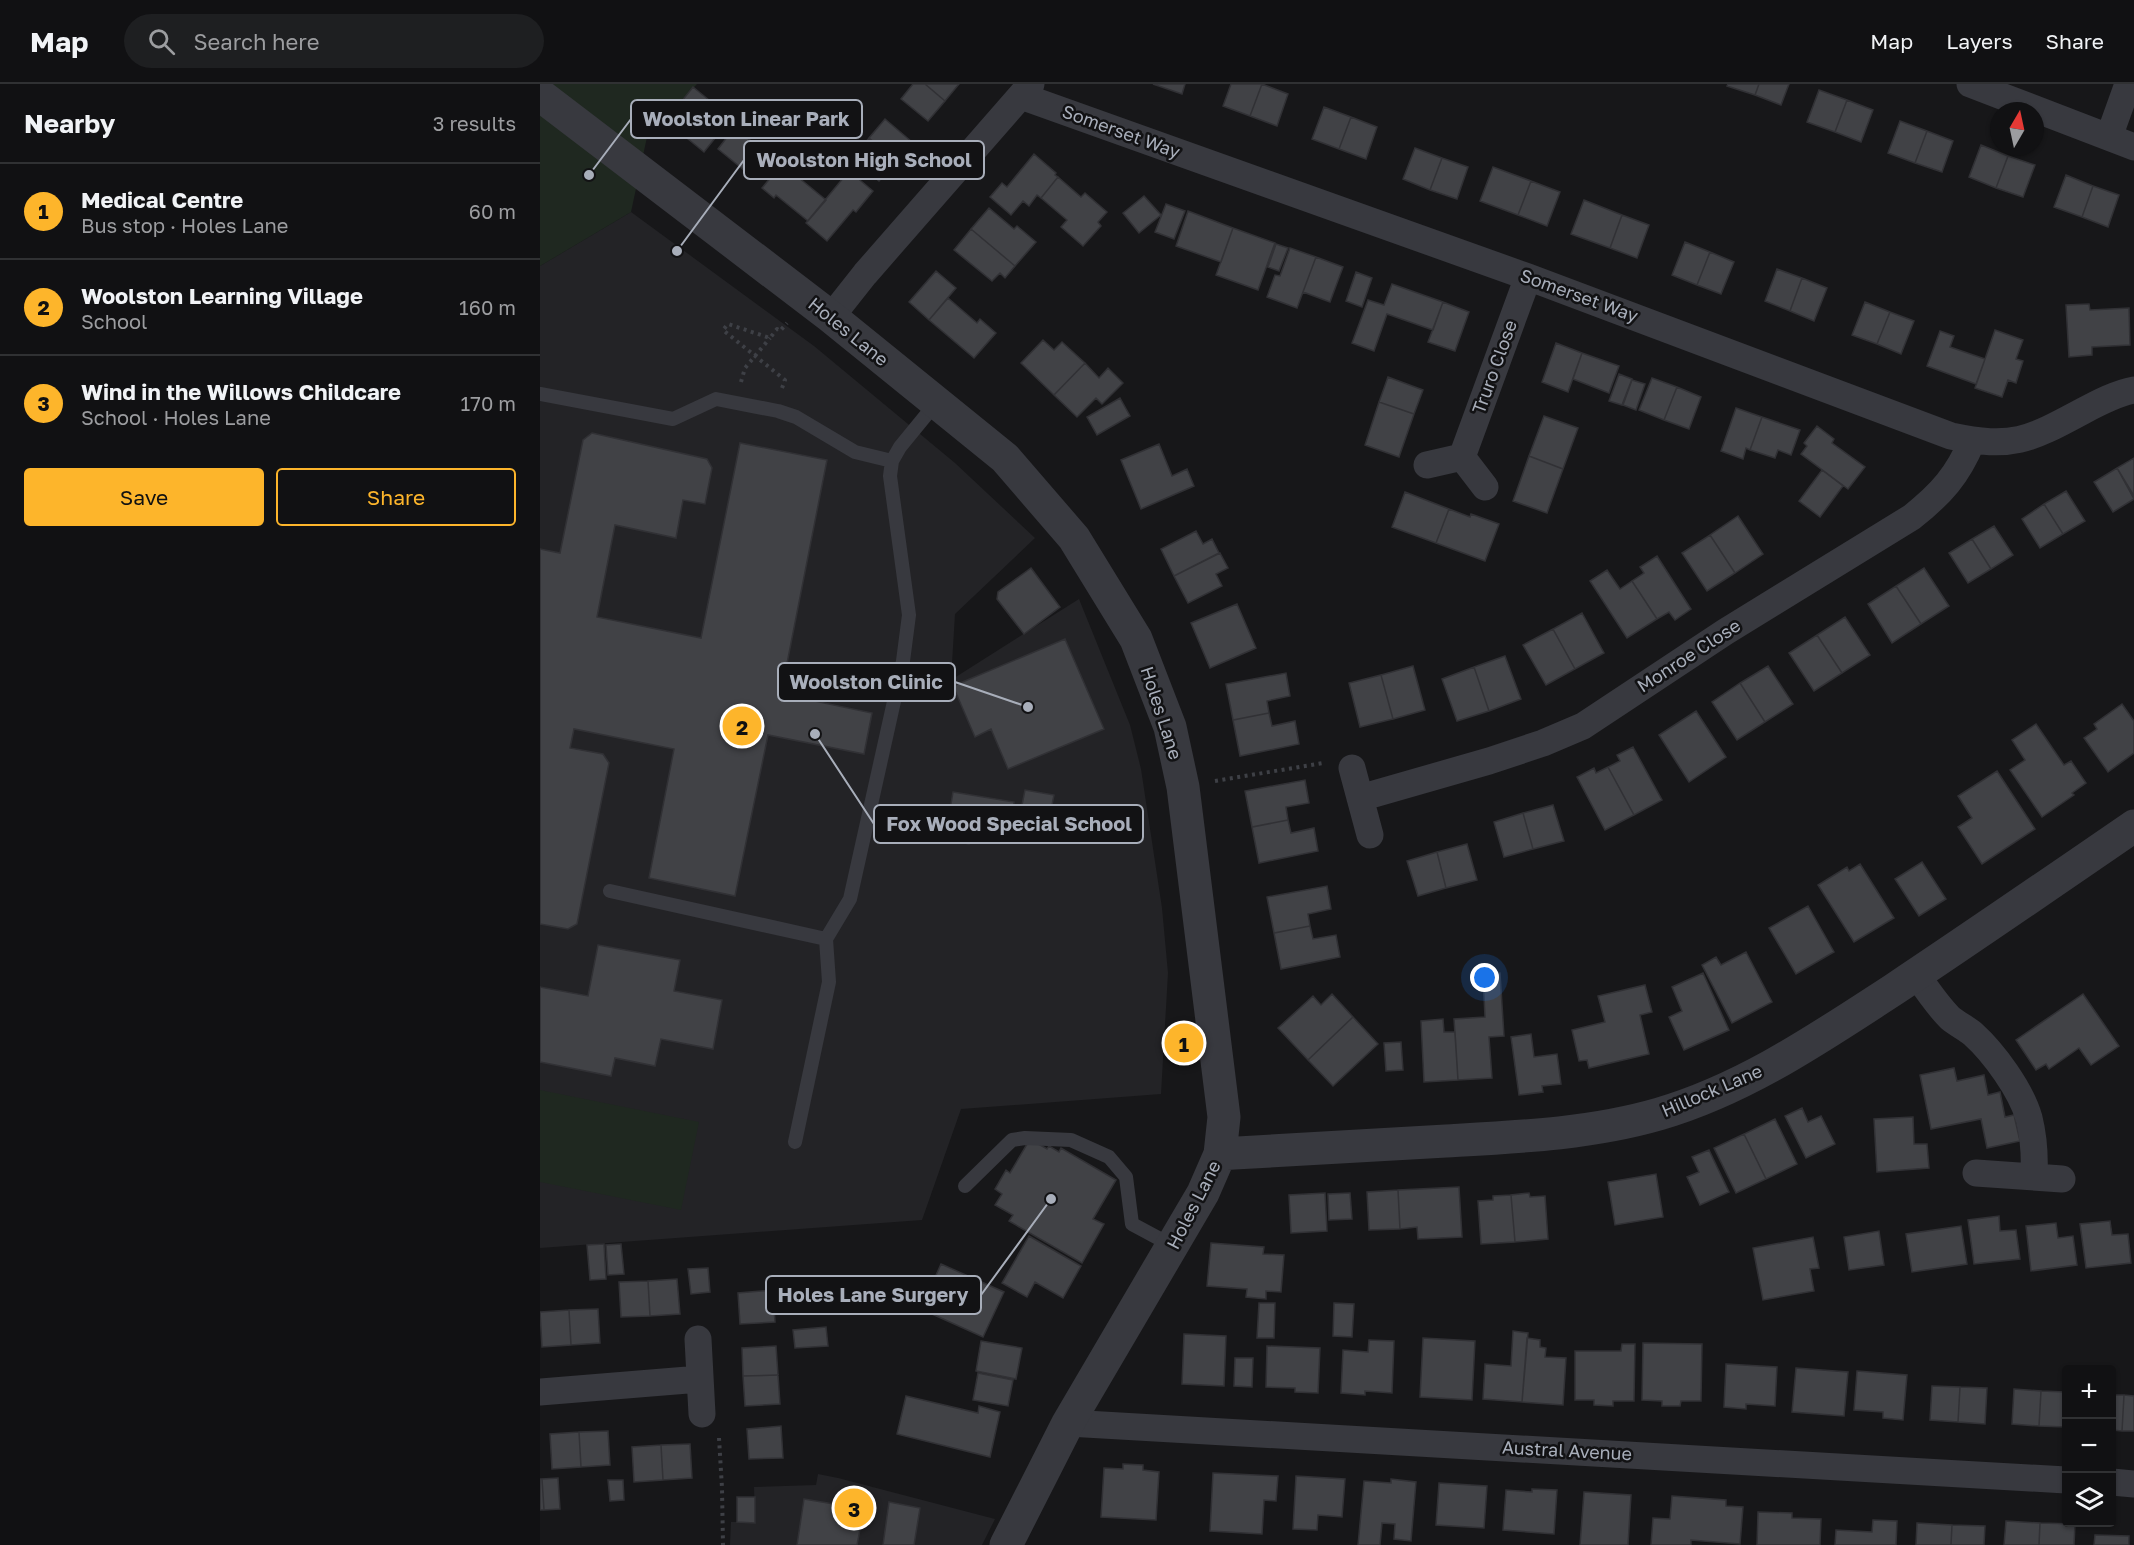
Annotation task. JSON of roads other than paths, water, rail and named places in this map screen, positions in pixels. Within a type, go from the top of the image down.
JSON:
[{"type":"street","points":[[1970,84],[2134,147]]},
{"type":"street","points":[[2109,137],[2128,84]]},
{"type":"street","points":[[831,317],[865,274],[1026,90]]},
{"type":"street","name":"Somerset Way","points":[[1026,90],[1951,436],[1972,441],[2024,440],[2040,434],[2095,404],[2134,390]]},
{"type":"street","name":"Holes Lane","points":[[540,94],[831,317],[1005,458],[1074,538],[1136,639],[1170,727],[1183,787],[1224,1117],[1220,1154],[1203,1193],[1068,1423],[1006,1545]]},
{"type":"street","name":"Truro Close","points":[[1462,457],[1528,277]]},
{"type":"street","name":"Monroe Close","points":[[1360,798],[1490,761],[1543,743],[1582,726],[1725,632],[1912,517],[1937,497],[1949,483],[1972,441]]},
{"type":"street","points":[[1427,465],[1462,457],[1485,487]]},
{"type":"street","points":[[1352,768],[1371,835]]},
{"type":"street","name":"Hillock Lane","points":[[1220,1154],[1525,1137],[1579,1131],[1659,1114],[1700,1100],[1744,1081],[1830,1031],[2134,826]]},
{"type":"street","points":[[1916,975],[1937,1004],[1988,1050],[2018,1094],[2028,1115],[2033,1138],[2034,1177]]},
{"type":"street","points":[[1976,1173],[2062,1179]]},
{"type":"street","points":[[698,1339],[702,1414]]},
{"type":"street","points":[[540,1392],[700,1379]]},
{"type":"street","name":"Austral Avenue","points":[[1068,1423],[2062,1480]]},
{"type":"street","points":[[2116,1482],[2134,1484]]},
{"type":"lane","points":[[540,394],[673,419],[716,399],[778,411],[796,417],[855,452],[892,461]]},
{"type":"lane","points":[[795,1142],[829,982],[826,939],[850,899],[903,661],[909,615],[890,476],[892,461],[900,447],[936,403]]},
{"type":"lane","points":[[609,891],[826,939]]},
{"type":"lane","points":[[964,1186],[1012,1140],[1025,1138],[1071,1140],[1109,1157],[1126,1177],[1132,1224],[1173,1246]]},
{"type":"place","name":"Woolston Linear Park","points":[[589,175]]},
{"type":"place","name":"Woolston High School","points":[[677,251]]},
{"type":"place","name":"Woolston Clinic","points":[[1028,707]]},
{"type":"place","name":"Woolston Learning Village","points":[[742,726]]},
{"type":"place","name":"Fox Wood Special School","points":[[815,734]]},
{"type":"place","name":"Medical Centre","points":[[1184,1043]]},
{"type":"place","name":"Holes Lane Surgery","points":[[1051,1199]]},
{"type":"place","name":"Wind in the Willows Childcare","points":[[854,1508]]}]
